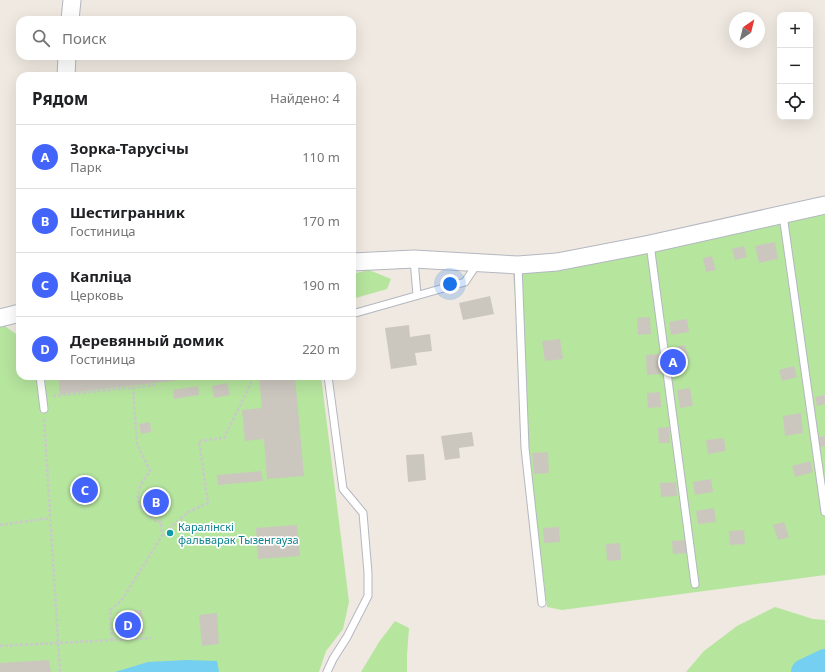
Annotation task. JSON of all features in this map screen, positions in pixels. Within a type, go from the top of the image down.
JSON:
[{"type":"street","points":[[70,16],[72,0]]},
{"type":"street","points":[[66,72],[67,60]]},
{"type":"street","points":[[356,262],[414,259],[518,265],[556,262],[650,244],[825,205]]},
{"type":"street","points":[[0,318],[16,314]]},
{"type":"lane","points":[[783,214],[825,512]]},
{"type":"lane","points":[[650,244],[696,584]]},
{"type":"lane","points":[[414,259],[417,295]]},
{"type":"lane","points":[[356,313],[465,282],[478,262]]},
{"type":"lane","points":[[518,265],[524,448],[542,603]]},
{"type":"lane","points":[[41,380],[44,409]]},
{"type":"lane","points":[[327,672],[368,596],[368,572],[363,513],[343,489],[329,380]]},
{"type":"path","points":[[112,640],[110,610],[121,601],[162,536],[188,512],[208,503],[199,441],[224,438],[250,380]]},
{"type":"path","points":[[43,398],[156,385]]},
{"type":"path","points":[[133,388],[137,444],[150,471],[140,485],[137,497],[141,509],[157,522],[161,522],[162,536]]},
{"type":"path","points":[[44,409],[60,672]]},
{"type":"path","points":[[0,524],[50,518]]},
{"type":"path","points":[[0,646],[151,638]]},
{"type":"green space","points":[[825,212],[825,575],[562,610],[547,607],[528,450],[513,273]]},
{"type":"green space","points":[[369,270],[391,279],[387,289],[356,298],[356,273]]},
{"type":"green space","name":"Каралінскі фальварак Тызенгауза","points":[[5,326],[16,334],[16,380],[321,380],[349,602],[343,629],[326,651],[319,672],[0,672],[0,327]]},
{"type":"green space","points":[[775,607],[813,619],[825,620],[825,672],[686,672],[704,651],[737,626]]},
{"type":"green space","points":[[395,621],[409,628],[407,672],[361,672],[379,642]]},
{"type":"water","points":[[187,660],[217,661],[219,672],[115,672],[148,662]]},
{"type":"building","points":[[775,242],[778,259],[759,263],[755,246]]},
{"type":"building","points":[[744,246],[747,257],[735,260],[732,249]]},
{"type":"building","points":[[712,256],[716,270],[706,272],[703,258]]},
{"type":"building","points":[[490,296],[494,314],[463,320],[459,303]]},
{"type":"building","points":[[650,317],[651,334],[638,335],[637,318]]},
{"type":"building","points":[[687,319],[689,332],[671,335],[669,322]]},
{"type":"building","points":[[409,325],[410,337],[430,334],[432,351],[415,353],[417,365],[391,369],[385,328]]},
{"type":"building","points":[[560,339],[563,359],[545,361],[542,341]]},
{"type":"building","points":[[685,345],[689,361],[677,364],[672,348]]},
{"type":"building","points":[[659,354],[661,374],[647,375],[646,355]]},
{"type":"building","points":[[794,366],[797,377],[782,381],[779,370]]},
{"type":"building","points":[[58,380],[181,380],[60,394]]},
{"type":"building","points":[[259,380],[295,380],[304,476],[267,479],[264,439],[245,441],[242,410],[262,408]]},
{"type":"building","points":[[227,383],[230,395],[214,398],[212,386]]},
{"type":"building","points":[[198,386],[199,395],[174,399],[173,390]]},
{"type":"building","points":[[690,388],[693,406],[680,408],[677,390]]},
{"type":"building","points":[[660,392],[661,407],[648,408],[647,393]]},
{"type":"building","points":[[825,395],[825,404],[817,406],[815,397]]},
{"type":"building","points":[[801,413],[803,433],[785,436],[783,416]]},
{"type":"building","points":[[150,422],[151,432],[141,434],[139,424]]},
{"type":"building","points":[[669,427],[670,443],[659,443],[658,428]]},
{"type":"building","points":[[472,432],[474,446],[459,448],[460,458],[445,460],[441,436]]},
{"type":"building","points":[[825,436],[825,446],[820,447],[818,437]]},
{"type":"building","points":[[724,438],[726,451],[708,454],[706,440]]},
{"type":"building","points":[[548,452],[549,473],[534,474],[532,453]]},
{"type":"building","points":[[424,454],[426,480],[408,482],[406,455]]},
{"type":"building","points":[[810,461],[813,472],[795,477],[792,466]]},
{"type":"building","points":[[261,471],[263,481],[218,485],[217,475]]},
{"type":"building","points":[[711,479],[713,492],[695,495],[693,482]]},
{"type":"building","points":[[93,482],[95,497],[76,498],[75,483]]},
{"type":"building","points":[[676,482],[677,496],[661,497],[660,483]]},
{"type":"building","points":[[152,492],[163,492],[168,502],[162,512],[151,512],[145,502]]},
{"type":"building","points":[[714,508],[716,522],[698,524],[696,511]]},
{"type":"building","points":[[784,522],[789,537],[778,540],[773,525]]},
{"type":"building","points":[[297,525],[300,556],[258,559],[256,528]]},
{"type":"building","points":[[559,527],[560,542],[544,543],[543,528]]},
{"type":"building","points":[[744,530],[745,544],[730,545],[729,531]]},
{"type":"building","points":[[686,540],[687,553],[673,554],[672,541]]},
{"type":"building","points":[[620,543],[621,560],[607,561],[606,544]]},
{"type":"building","points":[[142,610],[143,634],[118,636],[117,612]]},
{"type":"building","points":[[217,613],[219,644],[202,646],[199,615]]},
{"type":"building","points":[[49,660],[51,672],[0,672],[0,663]]},
{"type":"waterway","points":[[804,672],[825,662]]},
{"type":"place","name":"Зорка-Тарусічы","points":[[673,362]]},
{"type":"place","name":"Капліца","points":[[85,490]]},
{"type":"place","name":"Шестигранник","points":[[156,502]]},
{"type":"place","name":"Каралінскі фальварак Тызенгауза","points":[[170,533]]},
{"type":"place","name":"Деревянный домик","points":[[128,625]]}]
